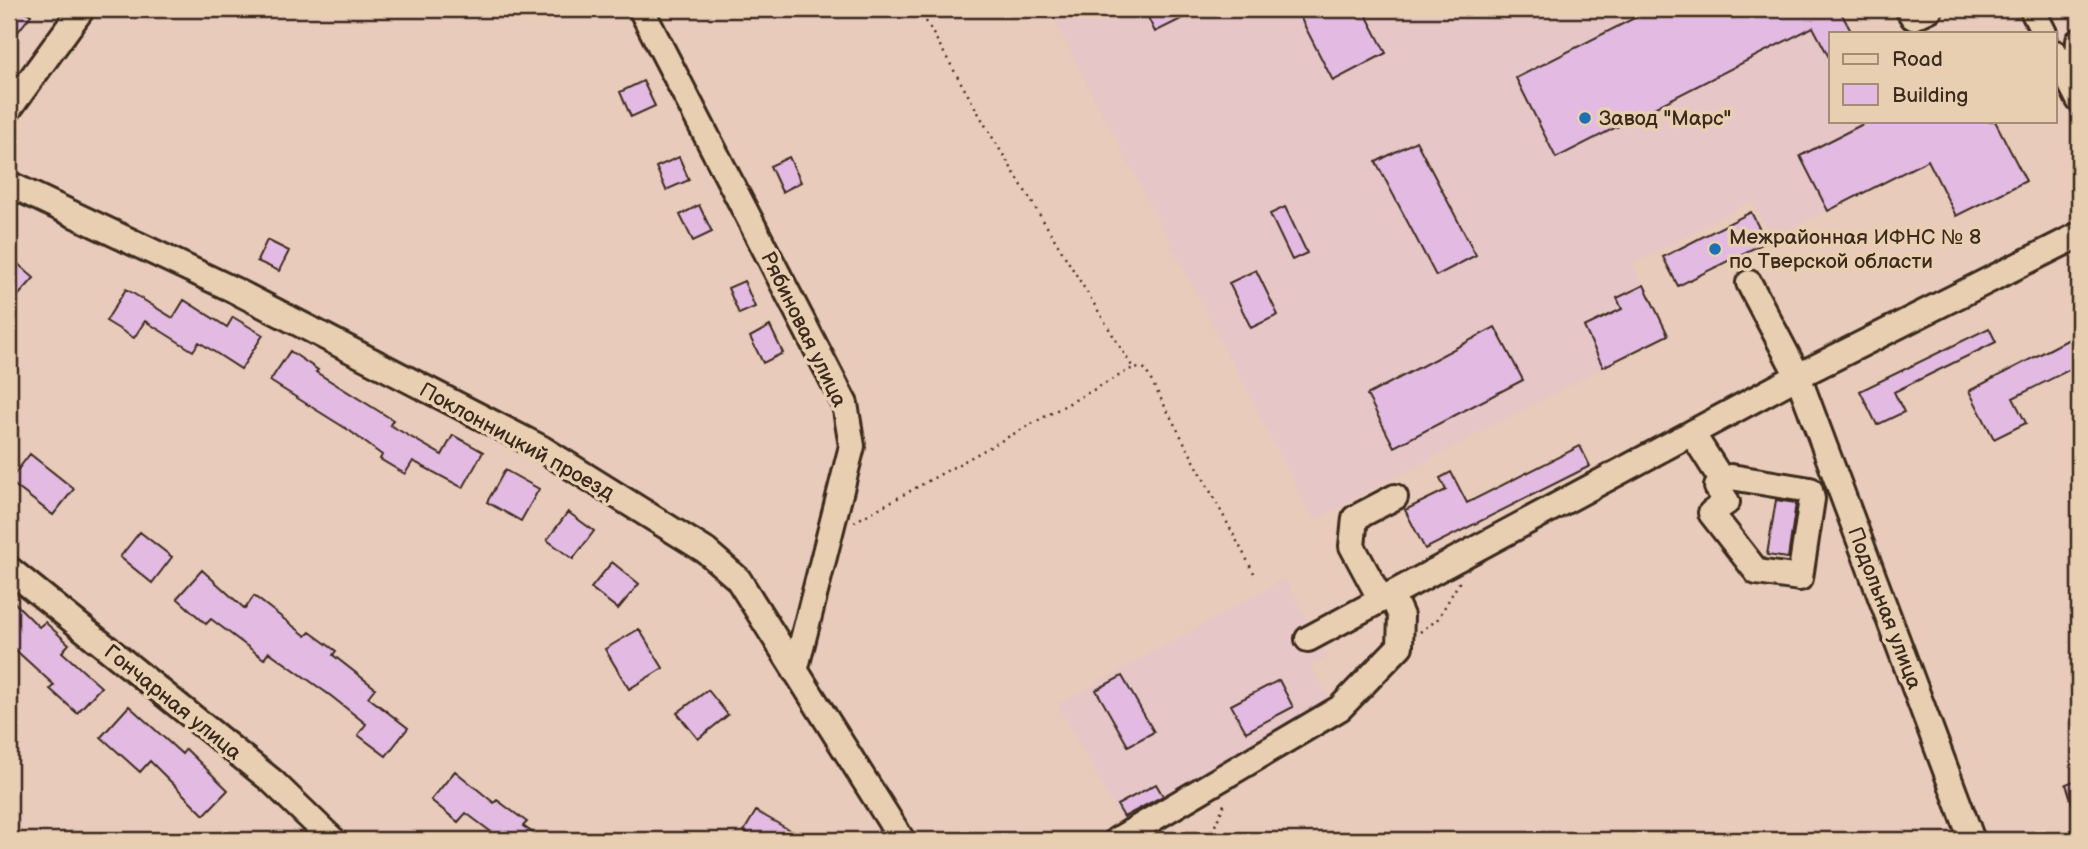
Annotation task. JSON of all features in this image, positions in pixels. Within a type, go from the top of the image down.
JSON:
[{"type":"street","name":"Рябиновая улица","points":[[641,9],[845,404],[852,446],[795,671]]},
{"type":"street","points":[[1909,9],[1913,18],[1930,9]]},
{"type":"street","points":[[2032,9],[2044,32]]},
{"type":"street","points":[[9,109],[79,10]]},
{"type":"street","points":[[2077,97],[2079,41]]},
{"type":"street","points":[[2056,55],[2077,97]]},
{"type":"street","name":"Поклонницкий проезд","points":[[9,184],[234,290],[553,456],[706,551],[738,579],[902,840]]},
{"type":"street","points":[[1308,639],[1798,376],[2079,236]]},
{"type":"street","name":"Подольная улица","points":[[1749,283],[1798,376],[1972,840]]},
{"type":"street","points":[[1692,433],[1723,482]]},
{"type":"street","points":[[1731,477],[1810,490],[1812,499],[1800,578],[1757,572],[1711,513],[1727,502],[1717,487],[1731,477]]},
{"type":"street","points":[[1812,499],[1840,490]]},
{"type":"street","points":[[1117,840],[1340,708],[1400,646],[1401,616],[1352,546],[1355,517],[1395,497]]},
{"type":"street","name":"Гончарная улица","points":[[9,569],[272,781],[333,840]]},
{"type":"path","points":[[919,9],[988,130],[1133,368]]},
{"type":"path","points":[[829,536],[1133,368],[1145,369],[1254,573]]},
{"type":"path","points":[[1400,646],[1437,621],[1462,579]]},
{"type":"path","points":[[1200,840],[1214,828],[1241,768]]},
{"type":"shaded area","points":[[1049,9],[1846,9],[1841,12],[1851,32],[1829,32],[1829,122],[1996,122],[2025,181],[1956,216],[1928,161],[1771,238],[1752,201],[1632,264],[1668,335],[1314,520]]},
{"type":"shaded area","points":[[1284,579],[1327,656],[1310,665],[1332,705],[1122,821],[1058,705]]},
{"type":"building","points":[[9,9],[22,9],[31,15],[17,33],[9,27]]},
{"type":"building","points":[[1144,9],[1201,9],[1155,32]]},
{"type":"building","points":[[1296,9],[1363,9],[1386,53],[1333,81]]},
{"type":"building","name":"Завод \"Марс\"","points":[[1652,9],[1839,9],[1851,32],[1829,32],[1829,57],[1813,27],[1556,158],[1516,78]]},
{"type":"building","points":[[643,81],[655,106],[631,117],[620,92]]},
{"type":"building","points":[[1862,122],[1996,122],[2026,181],[1956,216],[1928,160],[1828,211],[1800,156],[1863,124]]},
{"type":"building","points":[[1416,141],[1476,255],[1436,276],[1376,162]]},
{"type":"building","points":[[679,157],[689,180],[666,190],[656,167]]},
{"type":"building","points":[[789,157],[801,182],[782,192],[770,166]]},
{"type":"building","points":[[699,205],[712,232],[693,241],[680,215]]},
{"type":"building","points":[[1285,207],[1307,253],[1292,260],[1270,214]]},
{"type":"building","name":"Межрайонная ИФНС № 8 по Тверской области","points":[[1751,212],[1766,242],[1678,286],[1663,257]]},
{"type":"building","points":[[267,240],[289,251],[279,271],[257,261]]},
{"type":"building","points":[[9,256],[34,278],[9,306]]},
{"type":"building","points":[[1256,270],[1278,315],[1251,328],[1229,283]]},
{"type":"building","points":[[744,281],[755,307],[739,314],[728,288]]},
{"type":"building","points":[[1644,285],[1668,335],[1603,367],[1584,327],[1622,309],[1617,298]]},
{"type":"building","points":[[126,289],[173,318],[184,300],[227,327],[233,317],[263,335],[241,369],[199,342],[193,351],[145,321],[134,338],[106,321]]},
{"type":"building","points":[[770,326],[783,353],[763,363],[750,337]]},
{"type":"building","points":[[1495,327],[1523,380],[1394,447],[1367,395]]},
{"type":"building","points":[[1989,328],[1996,342],[1894,392],[1904,412],[1877,425],[1860,391]]},
{"type":"building","points":[[2079,334],[2079,365],[2013,398],[2026,423],[1994,439],[1969,391]]},
{"type":"building","points":[[290,351],[318,370],[316,372],[393,420],[390,425],[442,455],[453,435],[483,452],[463,488],[413,461],[405,474],[380,459],[382,455],[350,431],[270,381]]},
{"type":"building","points":[[1580,446],[1590,466],[1425,549],[1405,510],[1446,490],[1440,478],[1451,472],[1467,503]]},
{"type":"building","points":[[30,454],[74,489],[53,515],[9,481]]},
{"type":"building","points":[[505,470],[539,489],[521,521],[487,502]]},
{"type":"building","points":[[1776,500],[1796,503],[1788,558],[1767,555]]},
{"type":"building","points":[[568,512],[594,531],[573,559],[547,540]]},
{"type":"building","points":[[140,532],[172,557],[152,583],[120,557]]},
{"type":"building","points":[[612,562],[639,584],[618,609],[591,588]]},
{"type":"building","points":[[202,570],[245,609],[254,596],[306,636],[310,632],[336,651],[333,655],[375,688],[368,697],[408,728],[386,756],[358,735],[366,724],[331,696],[269,652],[264,659],[211,619],[206,624],[177,598]]},
{"type":"building","points":[[9,597],[39,627],[45,622],[69,644],[62,652],[101,687],[77,713],[50,689],[54,685],[9,644]]},
{"type":"building","points":[[639,629],[663,668],[629,689],[605,649]]},
{"type":"building","points":[[1122,676],[1154,732],[1128,746],[1096,690]]},
{"type":"building","points":[[1279,680],[1293,707],[1246,732],[1231,705]]},
{"type":"building","points":[[708,690],[728,715],[698,739],[677,713]]},
{"type":"building","points":[[129,706],[182,754],[186,749],[228,790],[204,815],[150,761],[140,772],[101,737]]},
{"type":"building","points":[[455,771],[494,803],[497,800],[527,822],[523,826],[543,840],[502,840],[466,813],[458,822],[431,800]]},
{"type":"building","points":[[2079,779],[2079,817],[2077,817],[2066,784]]},
{"type":"building","points":[[1156,784],[1163,796],[1124,817],[1117,805]]},
{"type":"building","points":[[756,811],[807,840],[761,840],[744,831]]},
{"type":"place","name":"Завод \"Марс\"","points":[[1585,118]]},
{"type":"place","name":"Межрайонная ИФНС № 8 по Тверской области","points":[[1715,249]]}]
